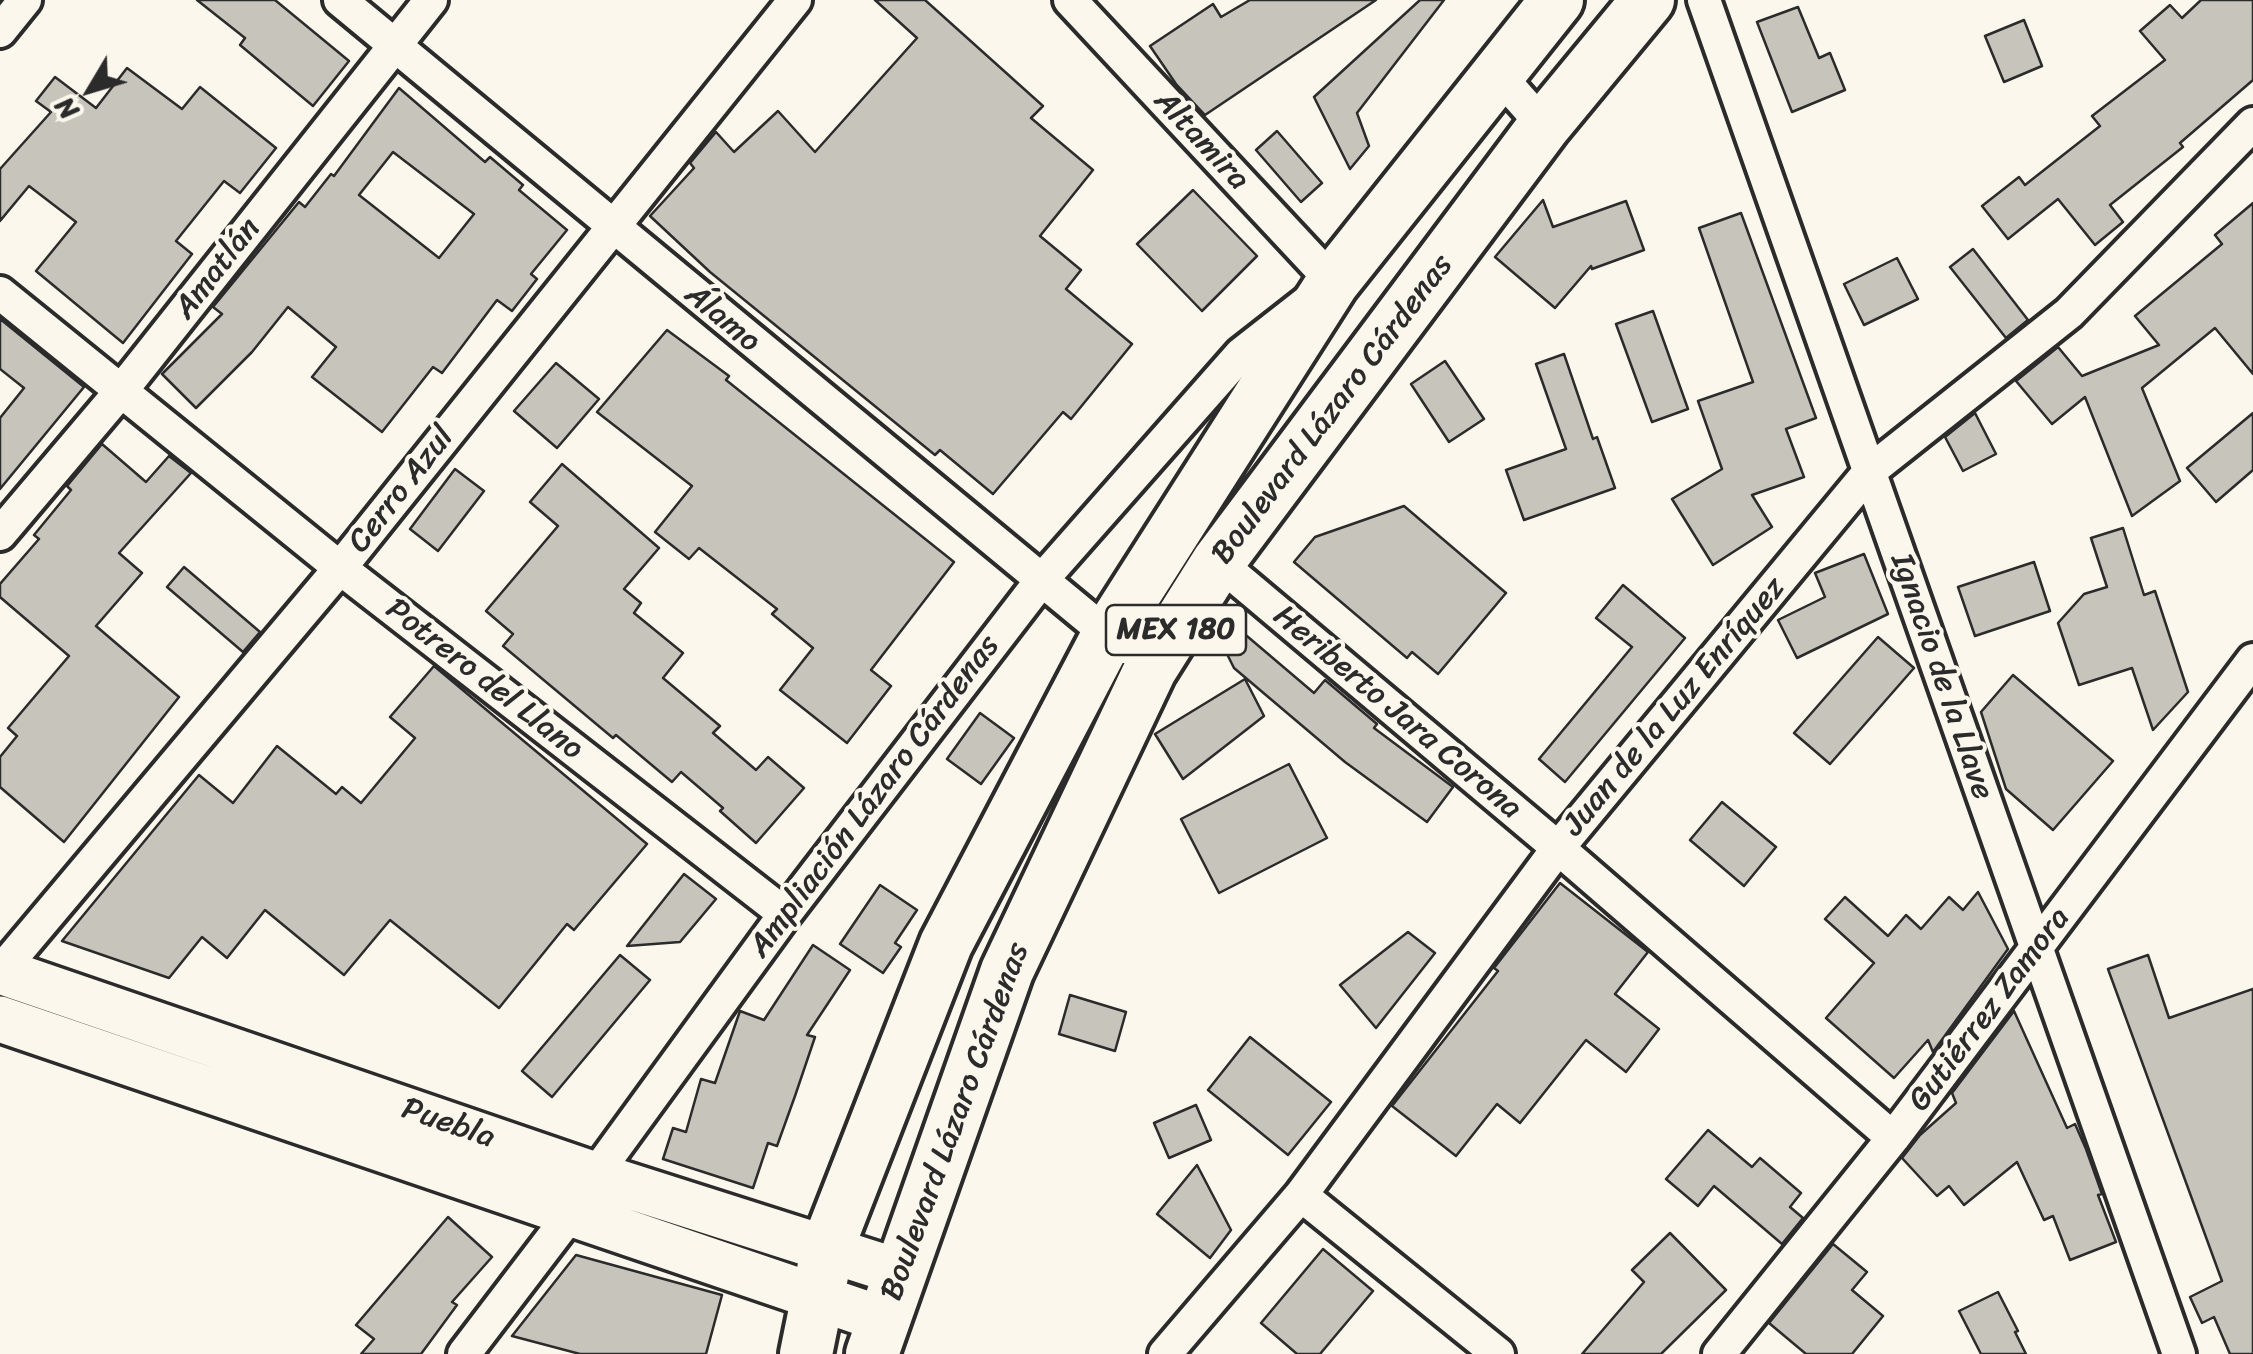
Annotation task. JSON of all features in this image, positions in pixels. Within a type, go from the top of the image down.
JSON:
[{"type":"main road","name":"Boulevard Lázaro Cárdenas","points":[[806,1354],[823,1271],[946,944],[1108,635],[1333,282],[1557,0]]},
{"type":"main road","name":"Boulevard Lázaro Cárdenas","points":[[885,1315],[1007,971],[1150,670],[1218,562],[1544,126],[1648,0]]},
{"type":"main road","name":"Puebla","points":[[0,971],[596,1175],[823,1271],[885,1315]]},
{"type":"main road","name":"Puebla","points":[[0,1019],[570,1215],[823,1271]]},
{"type":"main road","points":[[192,1085],[206,1041]]},
{"type":"street","points":[[0,31],[24,0]]},
{"type":"street","name":"Álamo","points":[[340,0],[1150,670]]},
{"type":"street","name":"Amatlán","points":[[0,534],[121,391],[431,0]]},
{"type":"street","name":"Cerro Azul","points":[[0,971],[340,568],[610,226],[795,0]]},
{"type":"street","name":"Altamira","points":[[1070,0],[1333,282]]},
{"type":"street","name":"Ignacio de la Llave","points":[[1704,0],[2179,1354]]},
{"type":"street","points":[[1498,74],[1544,126]]},
{"type":"street","name":"Juan de la Luz Enríquez","points":[[1165,1354],[1301,1195],[1558,848],[1870,471],[2069,313],[2253,124]]},
{"type":"street","name":"Ampliación Lázaro Cárdenas","points":[[464,1354],[570,1215],[785,914],[1040,582],[1241,354],[1333,282]]},
{"type":"street","name":"Potrero del Llano","points":[[0,293],[340,568],[785,914]]},
{"type":"street","name":"Heriberto Jara Corona","points":[[1218,562],[1558,848],[1893,1138]]},
{"type":"street","name":"Gutiérrez Zamora","points":[[1719,1354],[1893,1138],[2253,660]]},
{"type":"street","points":[[1301,1195],[1498,1354]]},
{"type":"building","points":[[197,0],[275,0],[349,61],[313,106],[240,45],[245,38]]},
{"type":"building","points":[[875,0],[925,0],[1043,106],[1031,118],[1093,170],[1040,236],[1081,270],[1066,289],[1132,344],[1071,419],[1063,412],[993,494],[940,450],[935,455],[710,272],[650,216],[694,168],[690,163],[716,132],[734,152],[778,111],[815,152],[917,38]]},
{"type":"building","points":[[1250,0],[1376,0],[1205,115],[1176,84],[1150,46],[1213,4],[1221,17]]},
{"type":"building","points":[[1420,0],[1444,0],[1357,113],[1369,146],[1350,169],[1314,97]]},
{"type":"building","points":[[2201,0],[2253,0],[2253,80],[2180,143],[2183,147],[2110,205],[2123,222],[2095,245],[2058,199],[2008,239],[1982,206],[2019,177],[2025,185],[2100,126],[2092,116],[2165,60],[2140,31],[2170,5],[2182,18]]},
{"type":"building","points":[[1798,7],[1819,58],[1830,53],[1845,90],[1792,112],[1757,22]]},
{"type":"building","points":[[2024,20],[2042,66],[2004,82],[1985,36]]},
{"type":"building","points":[[127,68],[182,109],[200,87],[276,148],[240,193],[224,181],[176,241],[192,254],[123,343],[36,271],[76,222],[29,186],[0,221],[0,169],[51,112],[36,101],[55,77],[96,108]]},
{"type":"building","points":[[399,88],[485,162],[490,157],[523,185],[519,190],[567,230],[531,274],[537,279],[512,311],[497,300],[442,373],[433,367],[382,432],[312,377],[336,347],[288,307],[252,352],[196,408],[162,374],[222,314],[213,307],[299,202],[305,207],[331,174],[334,176]],"holes":[[[393,152],[474,214],[439,258],[359,195]]]},
{"type":"building","points":[[1277,131],[1322,183],[1301,202],[1256,150]]},
{"type":"building","points":[[1193,190],[1257,256],[1202,311],[1137,244]]},
{"type":"building","points":[[1543,200],[1553,227],[1626,201],[1644,250],[1592,269],[1591,266],[1555,308],[1495,257]]},
{"type":"building","points":[[2253,203],[2253,374],[2215,328],[2142,388],[2180,481],[2132,516],[2085,397],[2052,424],[2016,381],[2058,347],[2082,376],[2159,345],[2135,316],[2222,244],[2215,235]]},
{"type":"building","points":[[1741,213],[1816,418],[1786,429],[1804,477],[1752,495],[1772,527],[1713,565],[1672,499],[1722,469],[1698,401],[1753,382],[1699,228]]},
{"type":"building","points":[[1973,249],[2028,320],[2006,338],[1950,267]]},
{"type":"building","points":[[1897,258],[1918,299],[1864,325],[1844,284]]},
{"type":"building","points":[[1653,311],[1688,409],[1652,422],[1616,324]]},
{"type":"building","points":[[0,319],[84,387],[0,489],[0,418],[24,388],[0,369]]},
{"type":"building","points":[[667,330],[729,376],[726,380],[954,562],[871,670],[891,686],[847,743],[780,690],[813,648],[772,614],[777,609],[699,548],[689,559],[655,532],[692,486],[597,412]]},
{"type":"building","points":[[1564,354],[1593,439],[1597,437],[1615,488],[1524,520],[1506,470],[1566,449],[1536,364]]},
{"type":"building","points":[[1445,361],[1484,419],[1449,442],[1411,384]]},
{"type":"building","points":[[556,363],[599,399],[557,448],[514,411]]},
{"type":"building","points":[[1975,413],[1996,454],[1963,471],[1945,437]]},
{"type":"building","points":[[2253,413],[2253,470],[2216,502],[2187,468]]},
{"type":"building","points":[[102,444],[146,482],[169,456],[191,473],[119,553],[142,573],[96,626],[179,697],[64,842],[0,787],[0,757],[17,736],[8,728],[69,656],[0,597],[0,584],[39,539],[34,535]]},
{"type":"building","points":[[562,464],[659,548],[624,589],[641,603],[634,613],[683,653],[663,678],[720,726],[713,733],[756,770],[768,757],[804,788],[756,843],[681,772],[672,782],[503,646],[513,634],[486,611],[558,526],[530,502]]},
{"type":"building","points":[[455,469],[484,491],[438,551],[410,529]]},
{"type":"building","points":[[1404,506],[1506,593],[1438,674],[1412,652],[1407,658],[1294,562],[1315,537]]},
{"type":"building","points":[[2123,528],[2144,595],[2155,591],[2188,692],[2153,730],[2132,668],[2079,685],[2058,623],[2084,594],[2107,587],[2091,538]]},
{"type":"building","points":[[1864,554],[1888,614],[1797,658],[1778,620],[1825,597],[1815,573]]},
{"type":"building","points":[[2034,562],[2050,611],[1975,636],[1958,587]]},
{"type":"building","points":[[184,567],[260,632],[243,652],[167,587]]},
{"type":"building","points":[[1623,585],[1685,638],[1565,782],[1539,759],[1632,647],[1596,618]]},
{"type":"building","points":[[1221,614],[1314,693],[1325,680],[1377,724],[1374,728],[1453,787],[1427,822],[1345,762],[1234,668],[1213,626]]},
{"type":"building","points":[[1878,637],[1914,668],[1830,764],[1794,733]]},
{"type":"building","points":[[434,666],[647,844],[574,930],[567,924],[499,1008],[390,920],[344,975],[265,910],[227,958],[202,937],[169,978],[62,941],[199,775],[233,803],[277,746],[336,794],[342,787],[361,803],[415,738],[390,717]]},
{"type":"building","points":[[2013,675],[2113,761],[2053,830],[2006,789],[1981,712]]},
{"type":"building","points":[[1245,679],[1264,716],[1183,779],[1155,734]]},
{"type":"building","points":[[980,713],[1014,738],[981,784],[947,759]]},
{"type":"building","points":[[1289,764],[1327,838],[1219,893],[1181,819]]},
{"type":"building","points":[[1722,802],[1776,847],[1744,886],[1690,840]]},
{"type":"building","points":[[684,874],[716,899],[680,942],[627,946]]},
{"type":"building","points":[[1560,883],[1648,952],[1615,994],[1659,1029],[1626,1072],[1586,1040],[1520,1123],[1497,1104],[1456,1156],[1392,1106],[1498,971],[1494,968]]},
{"type":"building","points":[[880,885],[917,910],[895,943],[901,947],[883,973],[840,944]]},
{"type":"building","points":[[1978,892],[2008,949],[1933,1052],[1928,1040],[1894,1078],[1826,1018],[1874,963],[1825,919],[1845,897],[1888,936],[1906,915],[1921,929],[1949,897],[1963,910]]},
{"type":"building","points":[[1408,932],[1435,953],[1376,1028],[1340,985]]},
{"type":"building","points":[[813,945],[850,970],[807,1035],[815,1037],[795,1096],[777,1146],[768,1143],[753,1188],[663,1159],[673,1128],[686,1132],[701,1079],[715,1083],[740,1011],[764,1020]]},
{"type":"building","points":[[620,955],[650,980],[552,1097],[522,1071]]},
{"type":"building","points":[[2148,955],[2169,1018],[2253,989],[2253,1354],[2230,1354],[2214,1317],[2202,1323],[2190,1297],[2222,1281],[2108,969]]},
{"type":"building","points":[[1070,995],[1126,1012],[1115,1051],[1059,1034]]},
{"type":"building","points":[[2014,1011],[2067,1128],[2075,1124],[2116,1242],[2070,1260],[2053,1216],[2044,1220],[2017,1162],[1964,1205],[1949,1186],[1937,1196],[1902,1158],[1920,1135],[1956,1103],[1952,1093]]},
{"type":"building","points":[[1250,1037],[1331,1102],[1288,1155],[1208,1090]]},
{"type":"building","points":[[1196,1105],[1211,1140],[1169,1158],[1154,1123]]},
{"type":"building","points":[[1708,1130],[1752,1167],[1760,1158],[1801,1193],[1790,1207],[1803,1218],[1782,1244],[1714,1186],[1698,1206],[1666,1179]]},
{"type":"building","points":[[1197,1165],[1231,1230],[1210,1258],[1157,1214]]},
{"type":"building","points":[[448,1217],[492,1257],[452,1302],[457,1305],[421,1354],[361,1354],[374,1339],[356,1325]]},
{"type":"building","points":[[1670,1233],[1726,1290],[1661,1354],[1582,1354],[1644,1282],[1632,1270]]},
{"type":"building","points":[[1833,1244],[1867,1272],[1852,1290],[1883,1316],[1852,1354],[1806,1354],[1769,1323]]},
{"type":"building","points":[[1323,1249],[1373,1291],[1320,1354],[1297,1354],[1261,1323]]},
{"type":"building","points":[[576,1255],[722,1295],[706,1354],[580,1354],[512,1336]]},
{"type":"building","points":[[1998,1292],[2026,1354],[1981,1354],[1959,1311]]}]
